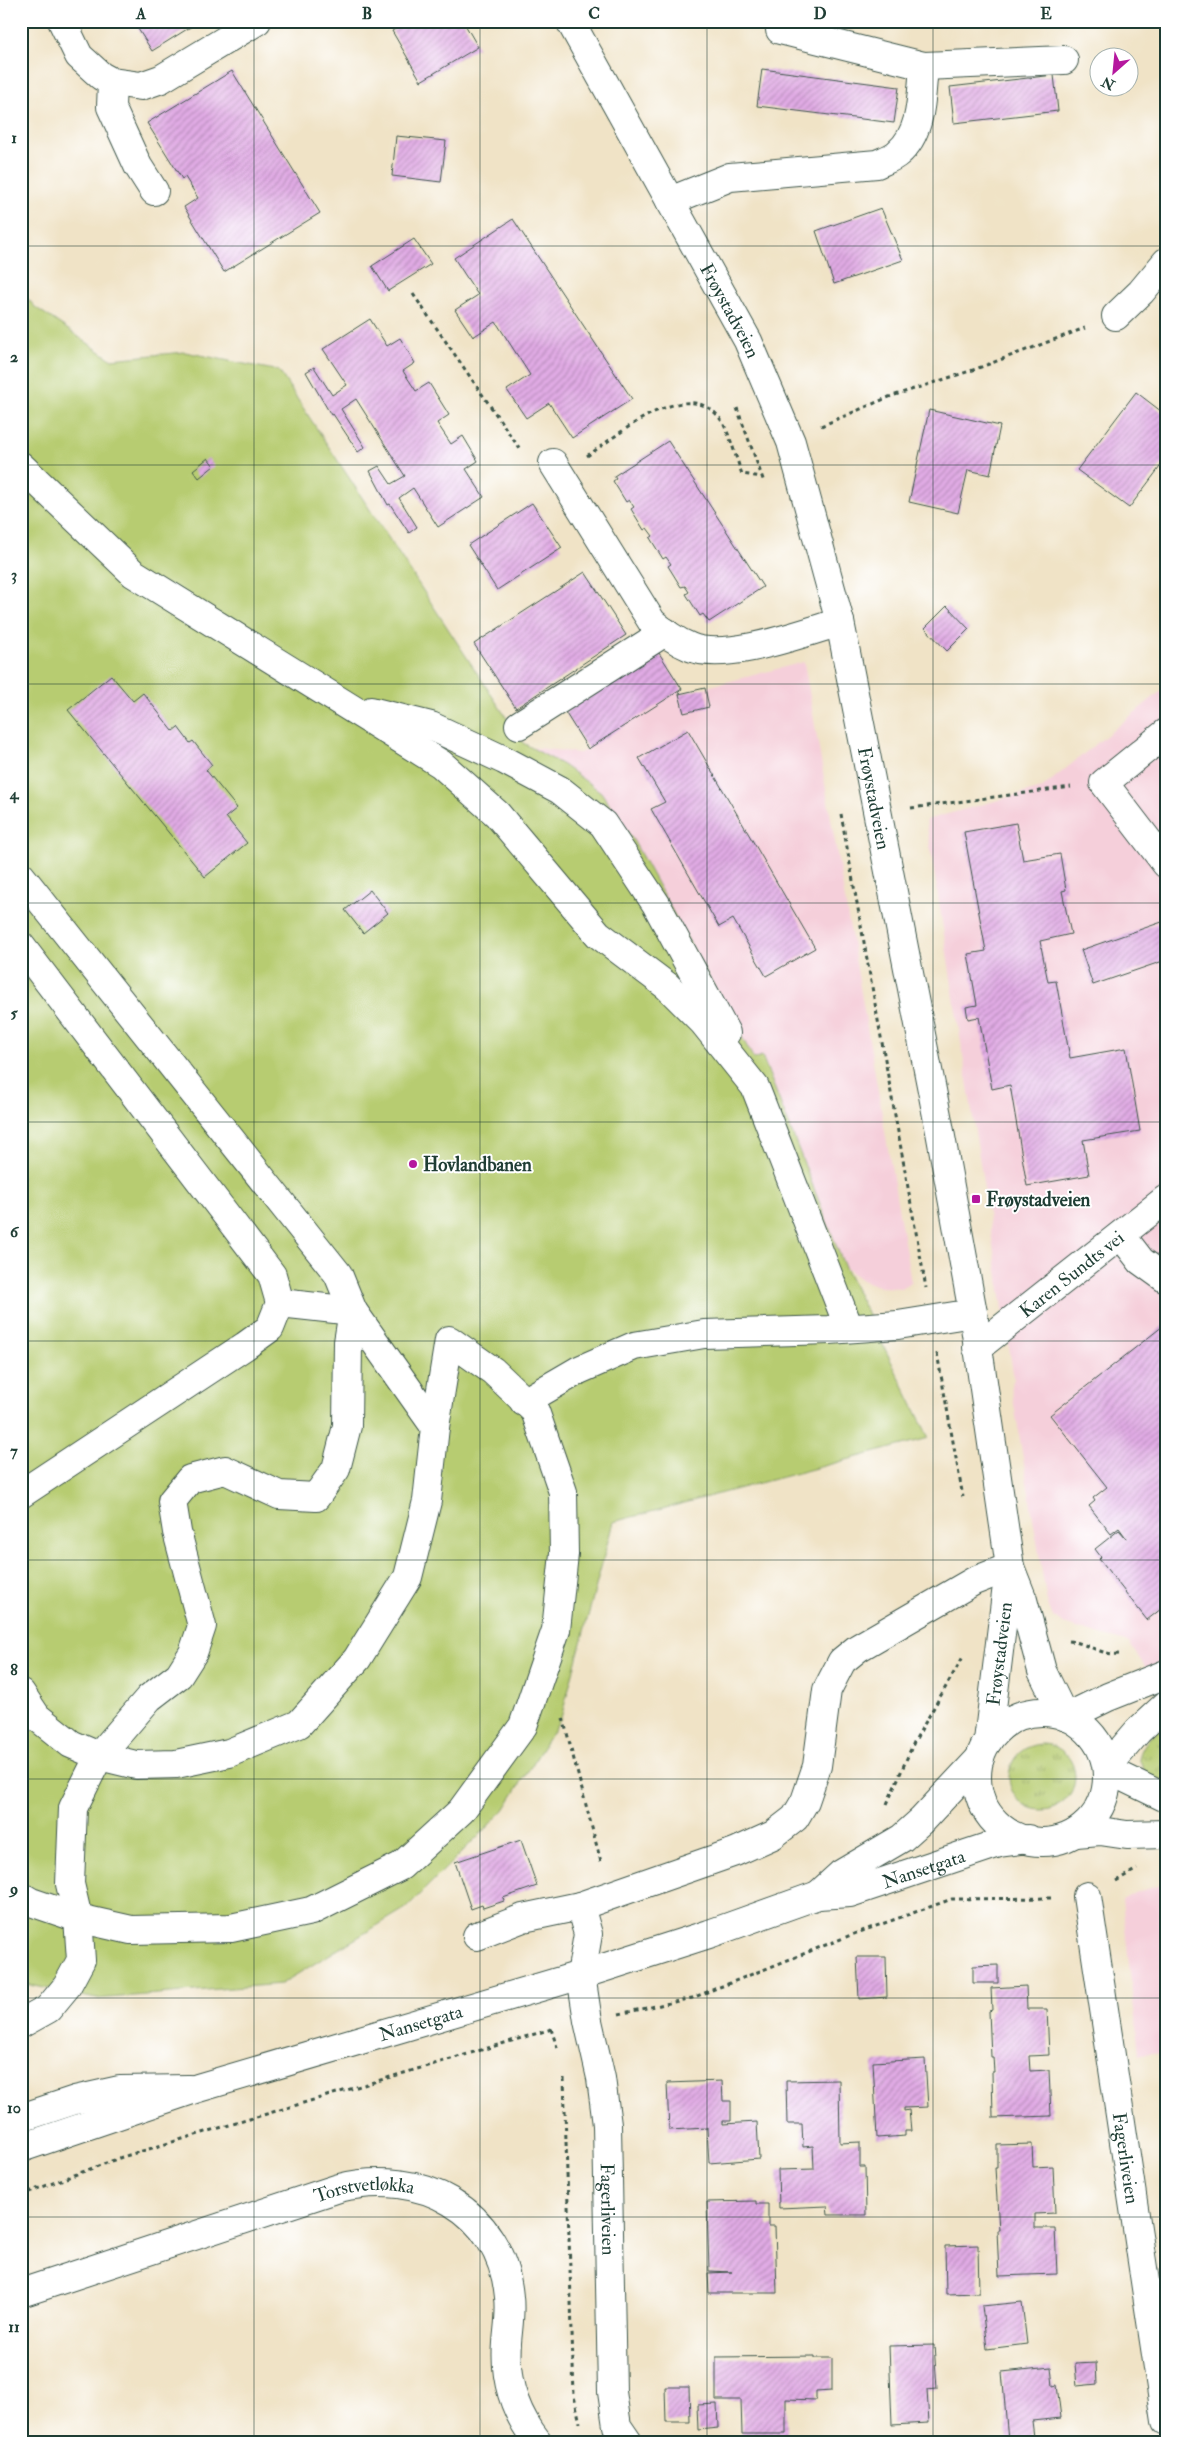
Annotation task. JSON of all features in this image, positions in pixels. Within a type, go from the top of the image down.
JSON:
[{"type":"street","points":[[62,21],[79,56],[100,76],[112,82],[141,86],[152,84],[257,21]]},
{"type":"street","name":"Frøystadveien","points":[[570,21],[748,341],[791,442],[840,622],[878,812],[973,1313],[1010,1567],[1023,1600],[1042,1671],[1066,1716]]},
{"type":"street","points":[[780,30],[924,66],[1064,60]]},
{"type":"street","points":[[670,201],[730,177],[877,164],[898,154],[911,138],[920,112],[924,66]]},
{"type":"street","points":[[112,82],[111,107],[138,166],[154,192]]},
{"type":"street","points":[[1116,316],[1141,292],[1166,262]]},
{"type":"street","points":[[22,467],[133,573],[441,764],[497,814],[598,934],[668,986],[703,1022],[755,1088]]},
{"type":"street","points":[[556,469],[652,622],[664,632],[692,648],[712,651],[736,650],[840,622]]},
{"type":"street","points":[[520,725],[664,632]]},
{"type":"street","points":[[347,706],[439,729],[560,790],[603,824],[656,904],[755,1088],[849,1328]]},
{"type":"street","points":[[1166,733],[1104,783],[1166,864]]},
{"type":"street","points":[[21,876],[338,1274],[353,1311],[435,1427]]},
{"type":"street","points":[[21,946],[272,1275],[280,1303],[270,1328],[21,1494]]},
{"type":"street","name":"Karen Sundts vei","points":[[977,1348],[1166,1199]]},
{"type":"street","points":[[1121,1235],[1141,1261],[1166,1279]]},
{"type":"street","points":[[280,1303],[353,1311]]},
{"type":"street","points":[[21,2024],[48,2008],[67,1986],[81,1960],[78,1918],[70,1884],[73,1808],[99,1756],[149,1698],[179,1675],[193,1653],[202,1626],[177,1532],[172,1501],[190,1479],[225,1470],[279,1495],[316,1497],[336,1469],[347,1426],[348,1342],[353,1311]]},
{"type":"street","points":[[524,1402],[579,1370],[634,1346],[704,1334],[849,1328],[932,1320],[973,1313]]},
{"type":"street","points":[[21,1693],[37,1717],[71,1744],[99,1756],[136,1765],[176,1764],[229,1753],[299,1724],[357,1659],[408,1577],[427,1502],[435,1427],[448,1340],[493,1372],[535,1411],[563,1492],[564,1554],[556,1630],[523,1726],[461,1811],[401,1866],[311,1911],[230,1928],[130,1930],[78,1918],[31,1902],[21,1896]]},
{"type":"street","points":[[477,1936],[523,1918],[580,1906],[610,1896],[735,1852],[773,1835],[795,1818],[805,1801],[817,1766],[827,1690],[842,1661],[858,1648],[974,1581],[1010,1567]]},
{"type":"street","name":"Frøystadveien","points":[[984,1749],[1010,1567]]},
{"type":"street","points":[[1066,1716],[1166,1674]]},
{"type":"street","points":[[1107,1768],[1138,1730],[1166,1705]]},
{"type":"street","points":[[1050,1712],[1066,1716],[1081,1724],[1100,1746],[1107,1768],[1107,1785],[1100,1807],[1089,1823],[1076,1833],[1060,1840],[1041,1843],[1015,1836],[990,1817],[979,1793],[977,1772],[984,1749],[1007,1722],[1030,1713],[1050,1712]]},
{"type":"street","name":"Nansetgata","points":[[818,1895],[841,1874],[902,1838],[922,1822],[984,1749]]},
{"type":"street","points":[[1107,1768],[1166,1798]]},
{"type":"street","points":[[1076,1833],[1100,1831],[1127,1835],[1166,1834]]},
{"type":"street","name":"Nansetgata","points":[[21,2148],[198,2088],[581,1975],[709,1934],[818,1895],[850,1893],[999,1843],[1028,1839]]},
{"type":"street","name":"Fagerliveien","points":[[1087,1896],[1166,2421]]},
{"type":"street","name":"Fagerliveien","points":[[580,1906],[588,1934],[581,1975],[588,2021],[602,2078],[607,2125],[612,2392],[617,2426],[628,2442]]},
{"type":"street","points":[[21,2118],[75,2100],[120,2090],[198,2088]]},
{"type":"street","name":"Torstvetløkka","points":[[21,2293],[339,2188],[380,2181],[401,2183],[426,2189],[462,2210],[481,2228],[493,2244],[501,2261],[509,2296],[507,2358],[510,2385],[522,2422],[538,2442]]},
{"type":"path","points":[[413,294],[536,473],[556,469],[657,410],[677,402],[685,402],[708,408],[722,423],[742,474],[762,477]]},
{"type":"path","points":[[791,442],[836,419],[889,397],[974,370],[1116,316]]},
{"type":"path","points":[[735,403],[765,484]]},
{"type":"path","points":[[878,812],[1104,783]]},
{"type":"path","points":[[839,806],[964,1504]]},
{"type":"path","points":[[1062,1641],[1084,1643],[1110,1655],[1128,1653]]},
{"type":"path","points":[[884,1810],[914,1742],[968,1649]]},
{"type":"path","points":[[562,1714],[610,1896]]},
{"type":"path","points":[[551,2029],[558,2052]]},
{"type":"path","points":[[564,2068],[574,2396],[582,2432]]},
{"type":"shaded area","points":[[804,662],[911,1282],[902,1288],[880,1287],[862,1280],[845,1268],[762,1056],[754,1059],[633,840],[601,792],[563,765],[529,747],[580,753],[677,692],[680,694]]},
{"type":"shaded area","points":[[1166,687],[1166,1698],[1129,1643],[1063,1624],[1053,1617],[1047,1602],[1011,1386],[1014,1379],[926,820],[1042,788]]},
{"type":"shaded area","points":[[1166,1884],[1166,2052],[1139,2054],[1122,1900],[1136,1892]]},
{"type":"green space","name":"Hovlandbanen","points":[[21,291],[35,307],[111,359],[185,352],[279,371],[523,743],[563,765],[601,792],[633,840],[754,1059],[762,1056],[845,1268],[929,1438],[613,1522],[561,1718],[504,1810],[406,1908],[281,1984],[96,1999],[21,1983]]},
{"type":"green space","points":[[1166,1721],[1166,1787],[1147,1777],[1139,1758],[1146,1742]]},
{"type":"green space","points":[[1036,1744],[1048,1744],[1060,1749],[1070,1759],[1075,1771],[1073,1790],[1060,1805],[1048,1810],[1036,1810],[1024,1805],[1014,1795],[1009,1783],[1009,1771],[1014,1759],[1024,1749]]},
{"type":"building","points":[[133,21],[200,21],[152,51]]},
{"type":"building","points":[[408,21],[463,21],[478,47],[421,81],[392,31]]},
{"type":"building","points":[[762,69],[899,87],[894,123],[757,106]]},
{"type":"building","points":[[232,71],[320,213],[224,272],[184,207],[198,198],[185,177],[182,179],[147,123]]},
{"type":"building","points":[[1054,75],[1058,111],[954,123],[950,87]]},
{"type":"building","points":[[396,136],[446,141],[441,182],[392,176]]},
{"type":"building","points":[[881,208],[903,260],[834,284],[816,231]]},
{"type":"building","points":[[513,219],[632,399],[572,438],[549,403],[526,418],[507,390],[530,375],[496,322],[473,337],[455,310],[478,295],[454,258]]},
{"type":"building","points":[[414,239],[431,264],[388,291],[372,266]]},
{"type":"building","points":[[370,319],[387,346],[400,338],[415,363],[403,371],[416,391],[429,383],[449,415],[437,423],[451,444],[463,436],[478,461],[466,469],[484,497],[438,527],[413,488],[399,498],[417,527],[409,533],[390,504],[388,505],[370,471],[379,466],[391,484],[405,476],[356,399],[341,409],[365,447],[358,452],[333,414],[331,415],[306,372],[314,367],[332,395],[347,385],[323,349]]},
{"type":"building","points":[[1136,392],[1166,415],[1166,459],[1129,508],[1077,470]]},
{"type":"building","points":[[929,410],[1000,426],[990,475],[968,470],[958,513],[909,502]]},
{"type":"building","points":[[668,441],[763,587],[709,622],[703,614],[700,616],[686,594],[689,592],[685,586],[681,587],[668,566],[671,564],[666,557],[663,559],[650,538],[653,536],[647,528],[644,530],[631,509],[634,507],[629,500],[626,502],[613,481],[616,479],[614,476]]},
{"type":"building","points":[[208,458],[214,466],[199,478],[193,470]]},
{"type":"building","points":[[532,503],[562,548],[497,590],[468,545]]},
{"type":"building","points":[[585,572],[626,635],[516,708],[474,644]]},
{"type":"building","points":[[947,606],[969,629],[947,651],[925,628]]},
{"type":"building","points":[[659,653],[682,689],[588,749],[565,712]]},
{"type":"building","points":[[111,675],[133,701],[143,693],[173,731],[178,727],[190,743],[193,741],[212,765],[206,770],[237,808],[226,817],[247,843],[205,877],[68,710]]},
{"type":"building","points":[[705,688],[709,707],[684,713],[679,694]]},
{"type":"building","points":[[688,730],[815,948],[766,976],[733,919],[719,927],[651,809],[665,802],[639,758]]},
{"type":"building","points":[[1016,823],[1023,860],[1060,854],[1066,890],[1062,891],[1071,934],[1040,941],[1048,982],[1056,981],[1070,1058],[1126,1048],[1140,1131],[1083,1140],[1089,1175],[1027,1186],[1010,1085],[992,1089],[979,1017],[968,1019],[966,1007],[977,1005],[968,954],[986,951],[964,832]]},
{"type":"building","points":[[370,890],[388,913],[363,933],[345,910]]},
{"type":"building","points":[[1162,922],[1166,934],[1166,960],[1093,985],[1081,950]]},
{"type":"building","points":[[1163,1326],[1166,1330],[1166,1605],[1147,1620],[1099,1559],[1101,1557],[1095,1549],[1119,1530],[1127,1539],[1119,1528],[1111,1534],[1089,1506],[1095,1501],[1093,1498],[1107,1487],[1050,1415]]},
{"type":"building","points":[[521,1840],[537,1886],[503,1898],[504,1901],[483,1908],[482,1905],[471,1909],[455,1862]]},
{"type":"building","points":[[857,1957],[886,1957],[887,1997],[859,1999]]},
{"type":"building","points":[[998,1965],[998,1983],[973,1983],[973,1966]]},
{"type":"building","points":[[1026,1986],[1027,2009],[1047,2009],[1049,2055],[1029,2056],[1030,2071],[1049,2070],[1051,2116],[993,2118],[992,2072],[994,2072],[993,2057],[991,2057],[989,2011],[992,2010],[991,1988]]},
{"type":"building","points":[[925,2059],[928,2107],[904,2108],[904,2111],[909,2110],[911,2131],[905,2131],[905,2136],[877,2138],[873,2062]]},
{"type":"building","points":[[839,2080],[840,2143],[860,2142],[860,2167],[865,2167],[866,2215],[828,2215],[827,2206],[779,2208],[778,2170],[814,2169],[813,2146],[803,2147],[802,2124],[787,2124],[786,2081]]},
{"type":"building","points":[[722,2081],[723,2101],[731,2101],[731,2121],[723,2121],[723,2124],[757,2122],[759,2159],[709,2163],[707,2128],[669,2130],[667,2083]]},
{"type":"building","points":[[1032,2144],[1033,2167],[1053,2166],[1055,2213],[1035,2214],[1035,2228],[1055,2228],[1057,2274],[999,2276],[997,2230],[999,2230],[995,2168],[997,2168],[997,2145]]},
{"type":"building","points":[[756,2201],[756,2204],[768,2204],[768,2226],[775,2226],[777,2293],[709,2293],[708,2273],[732,2272],[709,2271],[707,2202]]},
{"type":"building","points":[[978,2245],[979,2293],[946,2294],[945,2246]]},
{"type":"building","points":[[1022,2302],[1027,2344],[987,2349],[982,2306]]},
{"type":"building","points":[[934,2345],[937,2389],[927,2390],[929,2423],[892,2425],[889,2346]]},
{"type":"building","points":[[815,2356],[815,2358],[832,2358],[832,2390],[816,2391],[816,2400],[786,2399],[786,2434],[742,2434],[741,2400],[716,2400],[716,2357]]},
{"type":"building","points":[[1096,2363],[1097,2384],[1077,2386],[1075,2364]]},
{"type":"building","points":[[1051,2367],[1053,2386],[1057,2385],[1061,2418],[1032,2421],[1034,2437],[1008,2440],[1002,2372]]},
{"type":"building","points":[[665,2387],[689,2387],[690,2422],[666,2422]]},
{"type":"building","points":[[717,2404],[718,2428],[698,2430],[697,2405]]},
{"type":"place","name":"Hovlandbanen","points":[[413,1164]]},
{"type":"place","name":"Frøystadveien","points":[[976,1199]]}]
